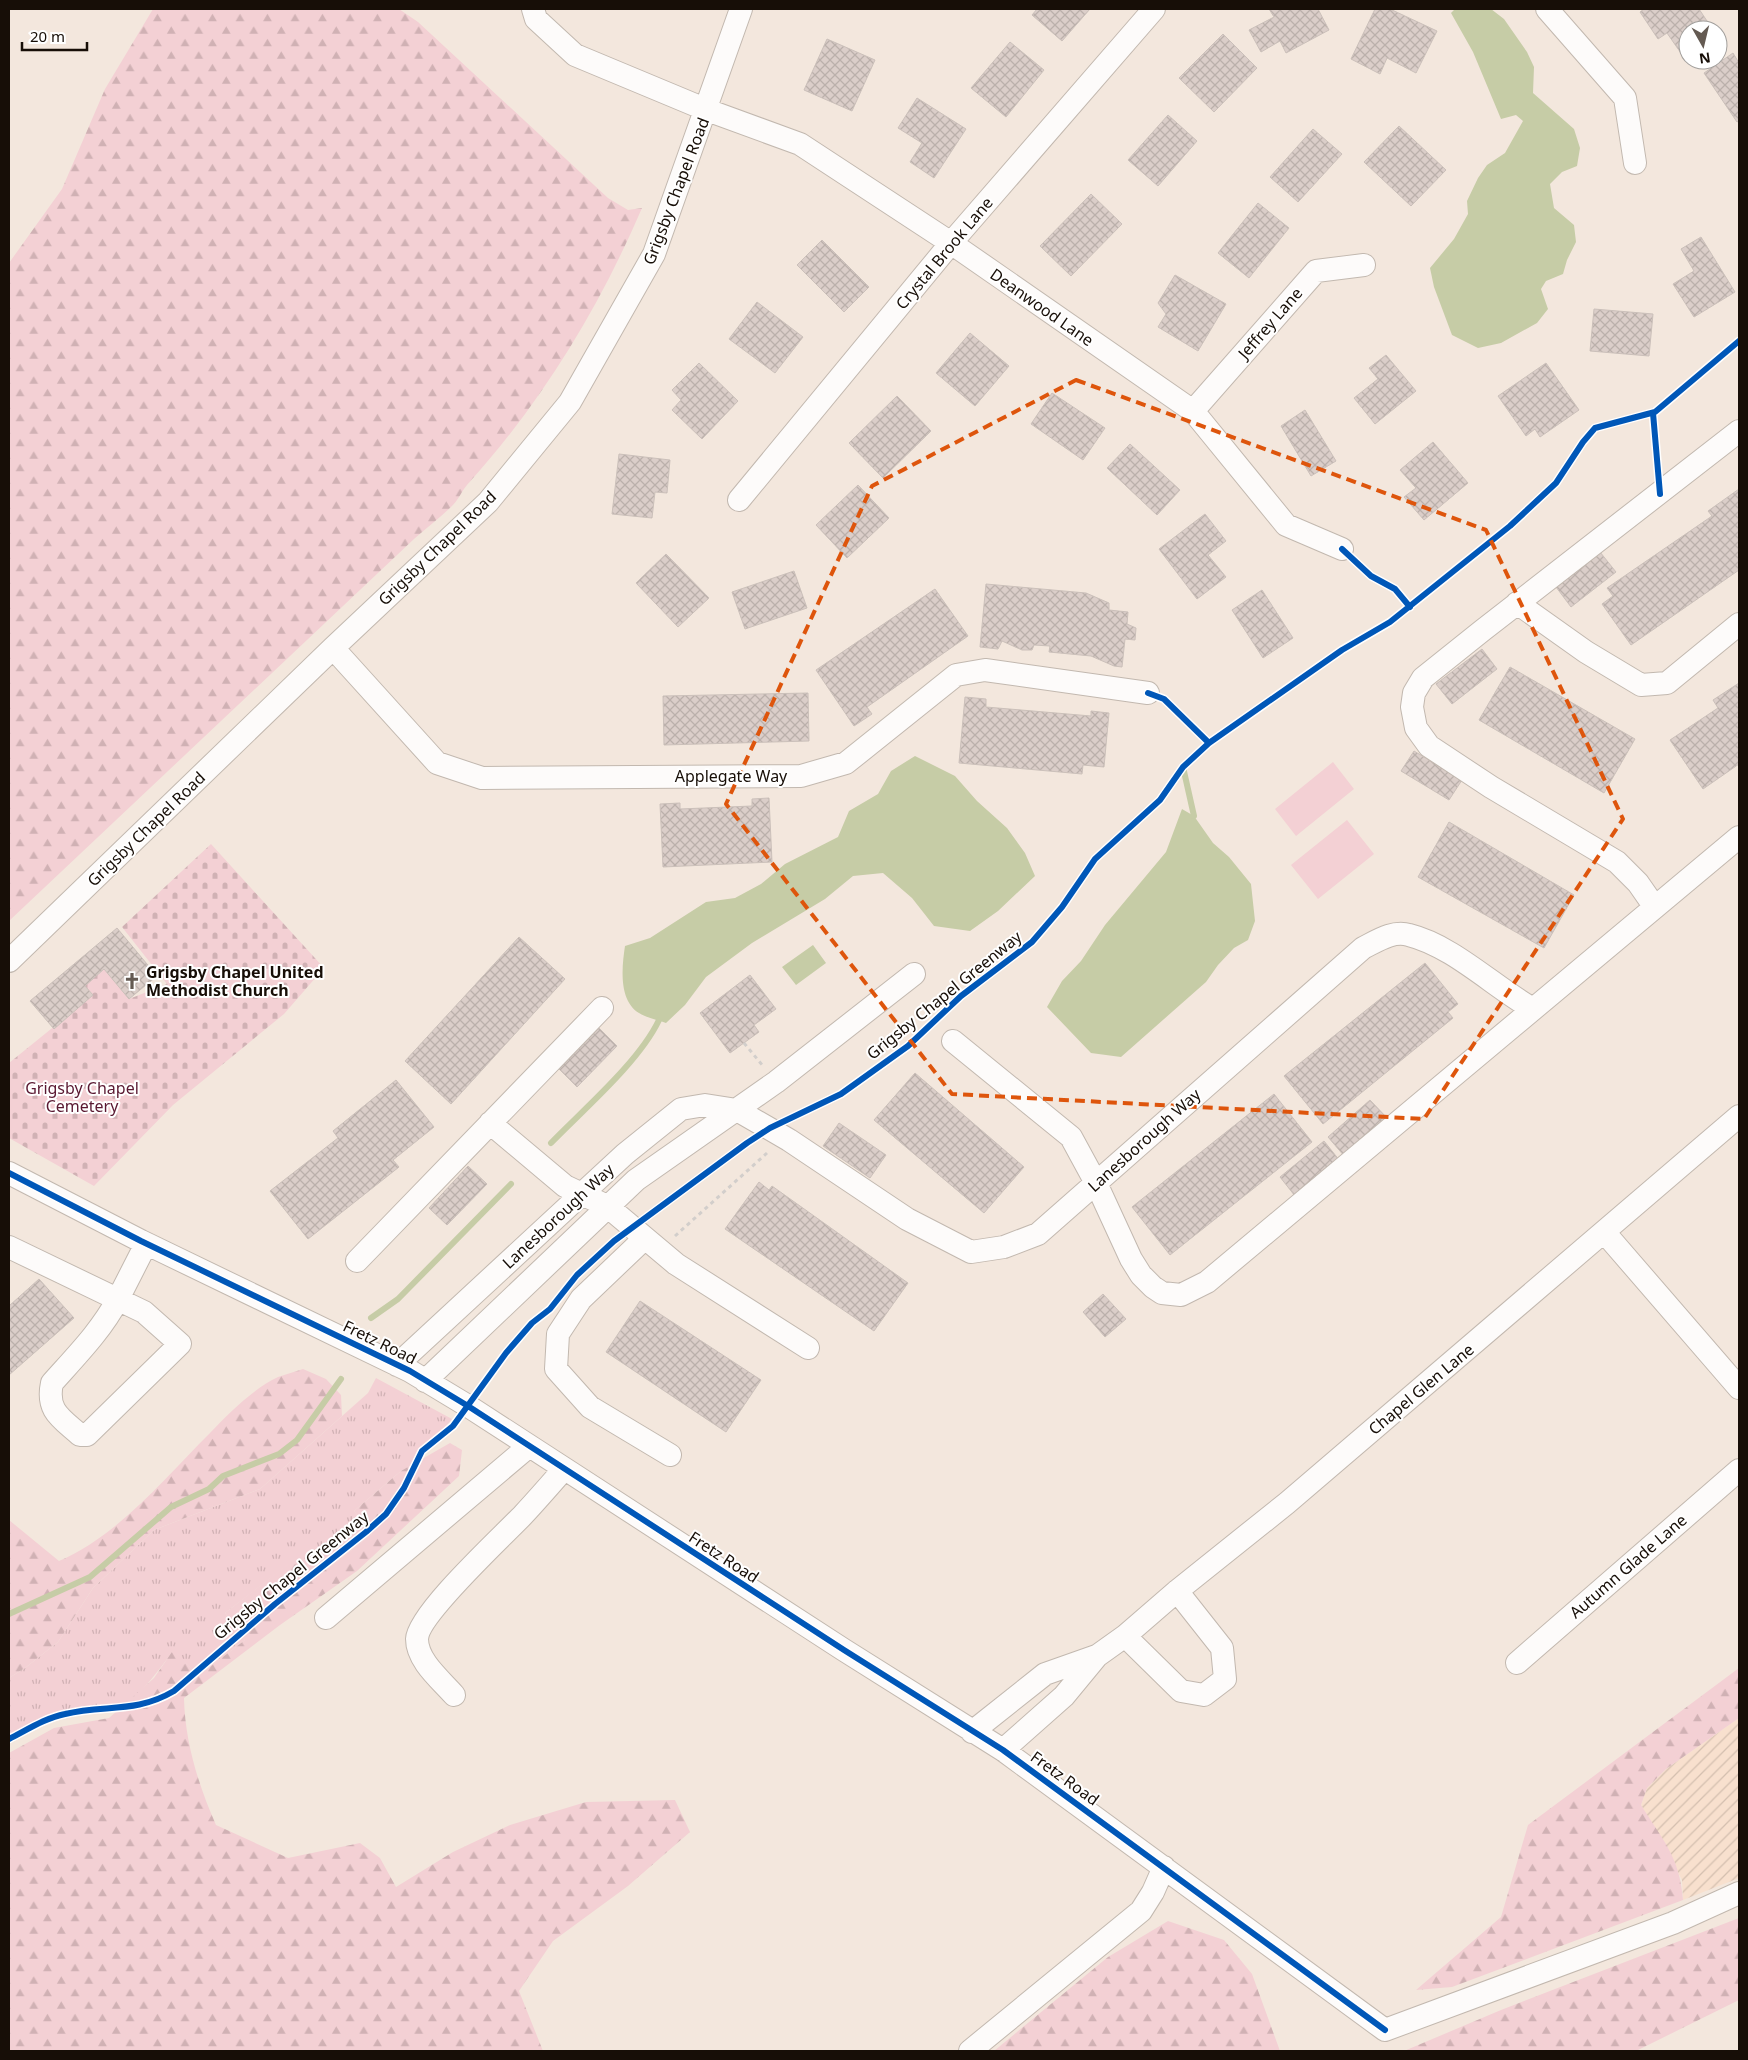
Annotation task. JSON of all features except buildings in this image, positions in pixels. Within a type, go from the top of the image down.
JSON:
[{"type":"street","name":"Deanwood Lane","points":[[533,9],[536,19],[574,55],[707,110],[800,144],[951,243],[1193,411],[1286,525],[1342,549]]},
{"type":"street","name":"Crystal Brook Lane","points":[[739,500],[951,243],[1154,9]]},
{"type":"street","points":[[1547,9],[1625,98],[1635,164]]},
{"type":"street","name":"Grigsby Chapel Road","points":[[9,961],[332,648],[488,502],[570,402],[654,254],[707,110],[741,10]]},
{"type":"street","name":"Jeffrey Lane","points":[[1193,411],[1316,271],[1364,265]]},
{"type":"street","points":[[1654,906],[1638,884],[1617,862],[1491,787],[1429,746],[1416,728],[1412,707],[1414,694],[1424,678],[1517,603],[1736,440]]},
{"type":"street","points":[[1517,603],[1586,652],[1641,685],[1667,683],[1739,624]]},
{"type":"street","name":"Applegate Way","points":[[332,648],[437,763],[482,778],[801,776],[846,763],[956,675],[985,670],[1148,693]]},
{"type":"street","points":[[953,1041],[1070,1137],[1096,1183],[1141,1275],[1162,1293],[1181,1295],[1207,1282],[1654,906],[1739,837]]},
{"type":"street","name":"Lanesborough Way","points":[[397,1365],[625,1154],[681,1109],[705,1105],[737,1110],[784,1137],[907,1219],[970,1252],[1004,1247],[1038,1234],[1363,948],[1387,935],[1408,934],[1446,950],[1533,1009]]},
{"type":"street","points":[[737,1110],[776,1082],[914,974]]},
{"type":"street","points":[[356,1261],[602,1008]]},
{"type":"street","name":"Lanesborough Way","points":[[425,1381],[636,1180],[710,1126],[737,1110]]},
{"type":"street","name":"Chapel Glen Lane","points":[[1004,1750],[1064,1696],[1097,1656],[1125,1636],[1177,1591],[1287,1503],[1605,1233],[1739,1116]]},
{"type":"street","points":[[490,1123],[565,1186],[607,1206],[676,1264],[808,1348]]},
{"type":"street","name":"Fretz Road","points":[[9,1173],[146,1244],[397,1365],[468,1406],[528,1447],[972,1732],[1004,1750],[1385,2030],[1673,1924],[1739,1892]]},
{"type":"street","points":[[1605,1233],[1739,1388]]},
{"type":"street","points":[[9,1247],[118,1299],[144,1312],[180,1344],[87,1435],[80,1435],[51,1406],[52,1383],[103,1325],[118,1299],[146,1244]]},
{"type":"street","points":[[652,1244],[581,1299],[558,1334],[556,1369],[590,1406],[670,1454]]},
{"type":"street","points":[[490,1280],[509,1300]]},
{"type":"street","points":[[326,1618],[528,1447]]},
{"type":"street","points":[[454,1696],[422,1657],[417,1640],[420,1630],[477,1561],[523,1515],[564,1469]]},
{"type":"street","name":"Autumn Glade Lane","points":[[1517,1663],[1739,1470]]},
{"type":"street","points":[[1125,1636],[1181,1691],[1204,1695],[1225,1679],[1222,1648],[1177,1591]]},
{"type":"street","name":"Chapel Glen Lane","points":[[972,1732],[1045,1674],[1097,1656]]},
{"type":"street","points":[[970,2051],[1141,1910],[1153,1892],[1164,1867]]},
{"type":"path","points":[[744,1042],[776,1082]]},
{"type":"path","points":[[652,1244],[784,1137]]},
{"type":"highlighted area","points":[[1076,380],[1486,530],[1623,819],[1424,1119],[952,1094],[726,804],[872,486]]},
{"type":"shaded area","points":[[1455,9],[1491,9],[1504,19],[1527,52],[1534,67],[1533,93],[1574,129],[1580,148],[1577,166],[1562,172],[1550,184],[1554,208],[1574,225],[1576,242],[1567,260],[1563,274],[1546,281],[1541,289],[1548,309],[1537,323],[1501,343],[1478,348],[1452,335],[1434,287],[1430,268],[1454,239],[1468,214],[1467,201],[1478,178],[1487,165],[1505,153],[1523,121],[1516,115],[1501,119],[1473,52],[1451,13]]},
{"type":"shaded area","points":[[915,756],[955,776],[977,801],[1007,828],[1025,853],[1035,876],[998,911],[970,931],[934,926],[912,898],[883,873],[853,876],[825,899],[752,943],[706,977],[685,1005],[666,1023],[642,1015],[632,1007],[623,982],[625,946],[650,938],[706,902],[735,898],[761,884],[785,864],[838,837],[849,811],[878,794],[891,771]]},
{"type":"shaded area","points":[[1182,809],[1194,816],[1213,843],[1229,857],[1251,884],[1255,921],[1248,940],[1234,948],[1218,965],[1206,982],[1121,1057],[1091,1053],[1047,1007],[1062,981],[1081,961],[1105,925],[1166,852]]},
{"type":"shaded area","points":[[813,945],[826,963],[796,985],[782,967]]},
{"type":"shaded area","points":[[1739,1718],[1739,1878],[1683,1900],[1682,1880],[1641,1805],[1647,1788],[1666,1769]]},
{"type":"green space","points":[[153,9],[399,9],[418,22],[608,198],[628,210],[642,208],[607,283],[566,354],[520,421],[467,485],[453,505],[414,539],[9,921],[9,263],[62,189],[105,89]]},
{"type":"green space","points":[[1333,762],[1354,789],[1296,836],[1275,809]]},
{"type":"green space","points":[[1347,820],[1374,854],[1318,899],[1291,865]]},
{"type":"green space","name":"Grigsby Chapel Cemetery","points":[[211,844],[324,968],[284,1014],[173,1105],[94,1186],[9,1138],[9,1063],[93,995],[85,986],[104,969],[129,999],[167,984],[122,927]]},
{"type":"green space","points":[[303,1369],[326,1379],[341,1395],[342,1416],[260,1489],[154,1530],[93,1588],[58,1642],[9,1678],[9,1520],[59,1561],[81,1550],[140,1505],[242,1402],[278,1377]]},
{"type":"green space","points":[[376,1378],[452,1419],[443,1430],[417,1452],[411,1466],[401,1471],[354,1511],[372,1534],[329,1568],[311,1547],[225,1613],[245,1640],[198,1676],[174,1650],[150,1681],[128,1702],[118,1706],[91,1706],[77,1709],[37,1723],[9,1737],[9,1678],[58,1642],[93,1588],[154,1530],[260,1489],[368,1393]]},
{"type":"green space","points":[[450,1443],[462,1450],[459,1476],[357,1571],[280,1625],[184,1698],[187,1731],[198,1778],[216,1825],[288,1858],[360,1843],[380,1858],[396,1887],[453,1852],[510,1825],[586,1802],[675,1800],[690,1832],[628,1886],[553,1941],[519,1991],[543,2051],[9,2051],[9,1753],[54,1728],[109,1718],[154,1678],[174,1649],[198,1676],[245,1640],[225,1613],[311,1546],[329,1568],[372,1534],[354,1511],[401,1471]]},
{"type":"green space","points":[[1739,1668],[1739,1718],[1666,1769],[1647,1788],[1641,1805],[1674,1860],[1683,1900],[1452,1987],[1416,1990],[1501,1917],[1528,1825]]},
{"type":"green space","points":[[1739,1918],[1739,2000],[1636,2051],[1404,2051],[1501,2010]]},
{"type":"green space","points":[[1168,1921],[1224,1940],[1252,1974],[1280,2051],[994,2051],[1108,1957]]},
{"type":"waterway","points":[[1183,767],[1194,816]]},
{"type":"waterway","points":[[551,1143],[625,1068],[650,1036],[659,1020]]},
{"type":"waterway","points":[[371,1318],[398,1299],[511,1184]]},
{"type":"waterway","points":[[9,1614],[90,1577],[171,1507],[209,1489],[223,1476],[279,1454],[297,1440],[341,1379]]},
{"type":"cycle path","name":"Grigsby Chapel Greenway","points":[[9,1739],[43,1721],[58,1716],[80,1711],[133,1706],[160,1698],[174,1691],[275,1604],[386,1514],[404,1488],[422,1451],[453,1426],[506,1353],[532,1323],[550,1309],[577,1275],[614,1241],[747,1143],[770,1128],[841,1094],[908,1046],[961,996],[1032,942],[1062,907],[1095,859],[1160,800],[1183,767],[1209,743],[1342,650],[1390,622],[1510,526],[1556,483],[1583,442],[1595,428],[1655,412],[1739,341]]},
{"type":"cycle path","points":[[1653,413],[1660,494]]},
{"type":"cycle path","points":[[1342,549],[1371,576],[1395,589],[1410,607]]},
{"type":"cycle path","points":[[1148,693],[1164,699],[1209,743]]},
{"type":"cycle path","points":[[9,1173],[141,1241],[410,1371],[468,1406],[844,1650],[1003,1750],[1385,2030]]},
{"type":"place","name":"Grigsby Chapel United Methodist Church","points":[[132,981]]}]
